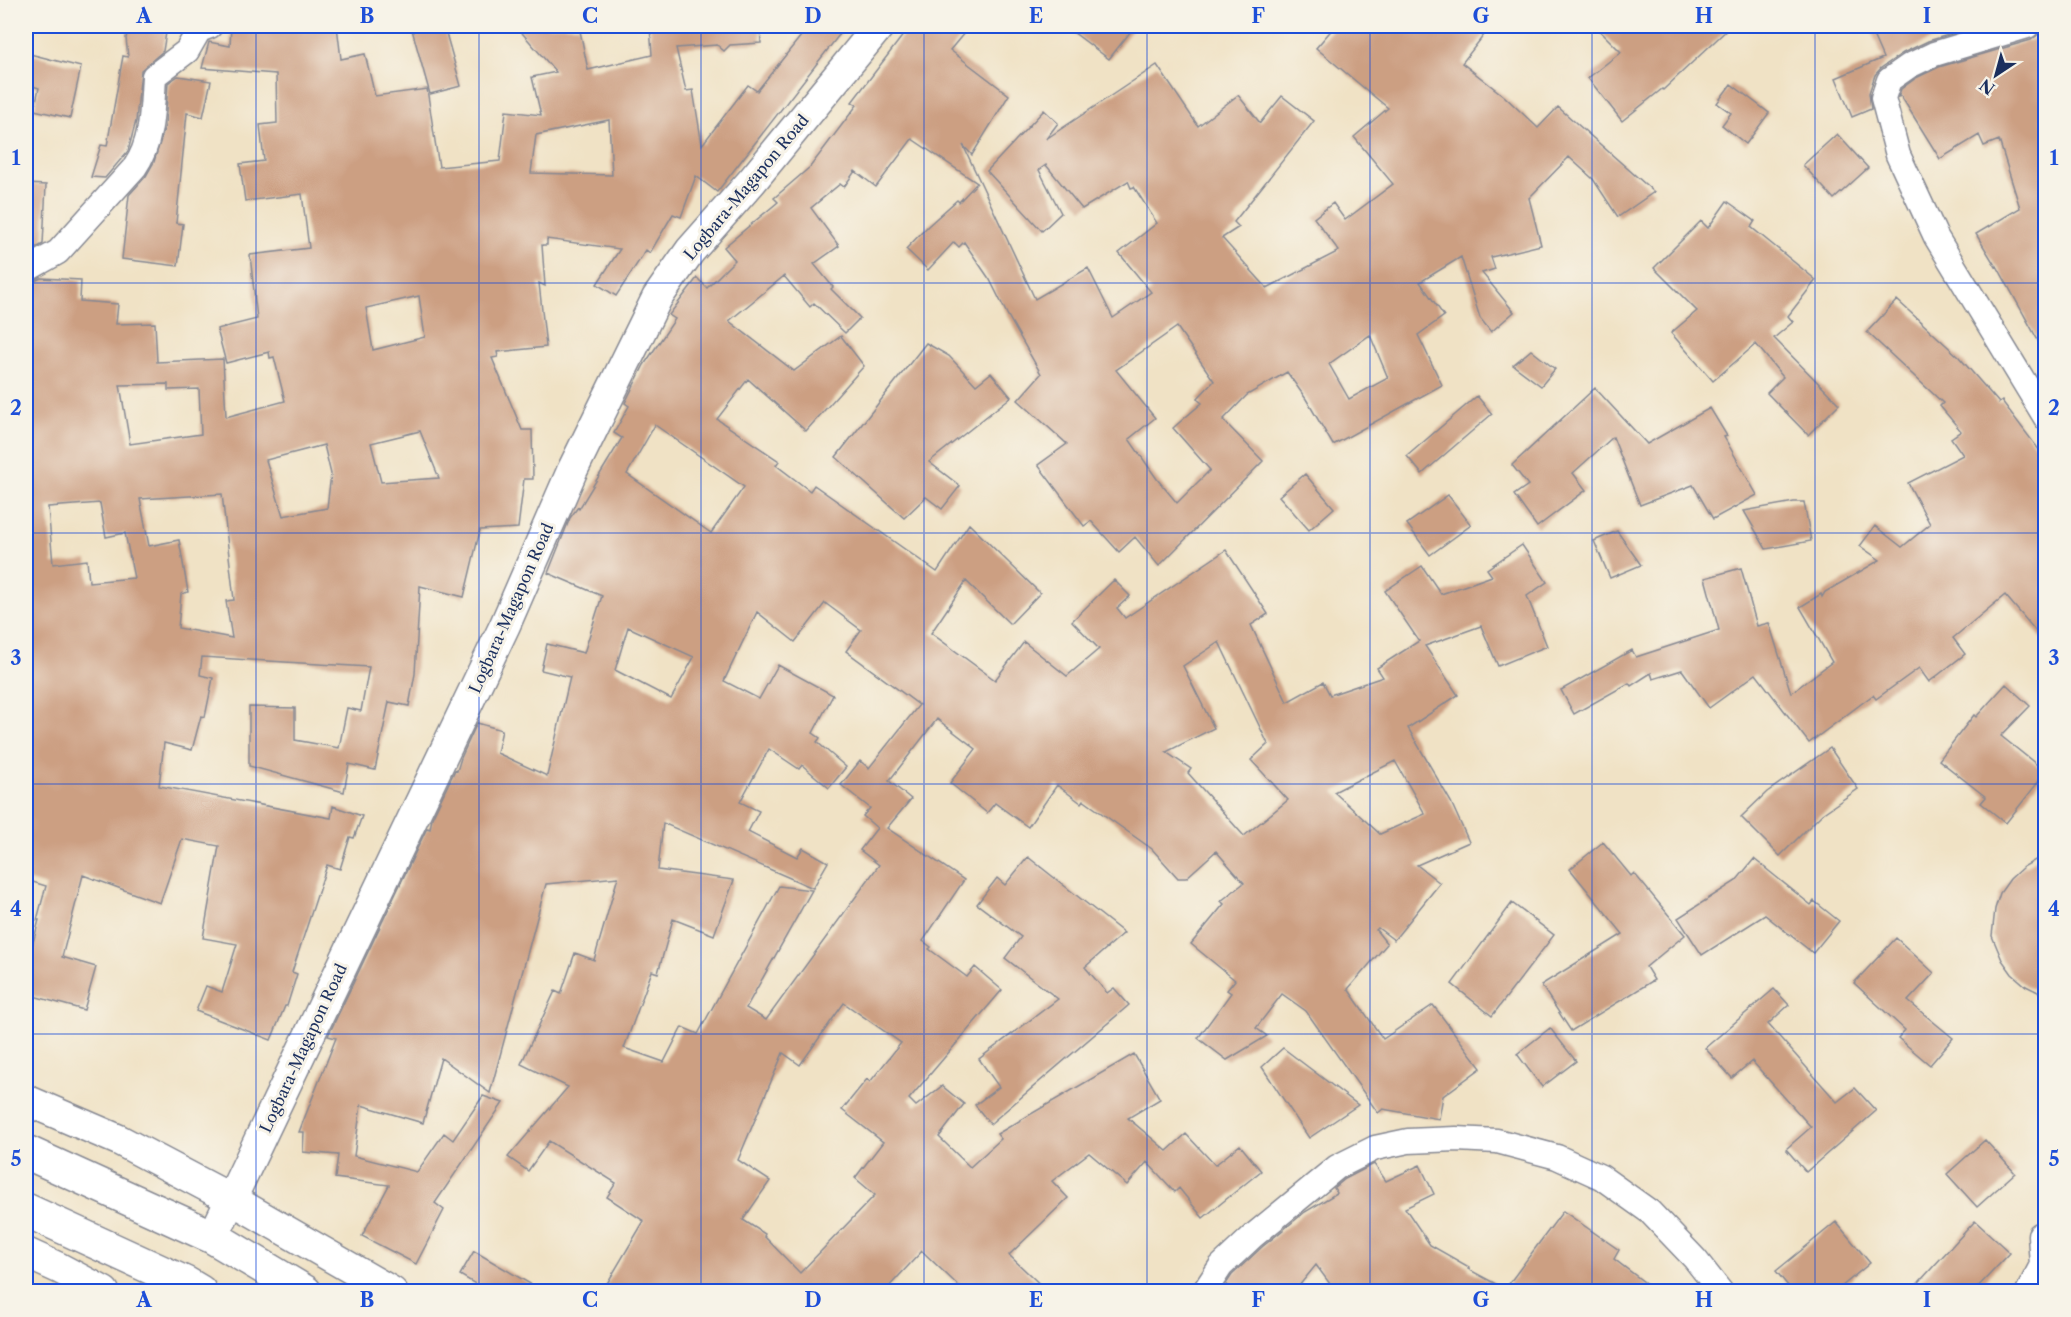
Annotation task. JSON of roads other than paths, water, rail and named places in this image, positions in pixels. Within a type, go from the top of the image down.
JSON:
[{"type":"highway","points":[[26,1152],[213,1237],[305,1292]]},
{"type":"highway","points":[[26,1210],[189,1289]]},
{"type":"street","points":[[26,270],[58,252],[135,167],[144,154],[150,124],[154,76],[187,51],[200,30],[210,26]]},
{"type":"street","name":"Logbara-Magapon Road","points":[[213,1237],[505,625],[572,471],[657,298],[690,251],[752,181],[879,26]]},
{"type":"street","points":[[2027,26],[1934,54],[1909,66],[1889,80],[1883,98],[1898,155],[1936,237],[2046,418]]},
{"type":"street","points":[[26,1100],[119,1140],[231,1199],[392,1292]]},
{"type":"street","points":[[1204,1292],[1221,1266],[1253,1236],[1337,1167],[1375,1148],[1408,1141],[1456,1139],[1497,1141],[1557,1157],[1601,1177],[1650,1212],[1695,1259],[1721,1292]]},
{"type":"street","points":[[2028,1292],[2042,1265],[2040,1235]]},
{"type":"street","points":[[26,1253],[104,1292]]}]
